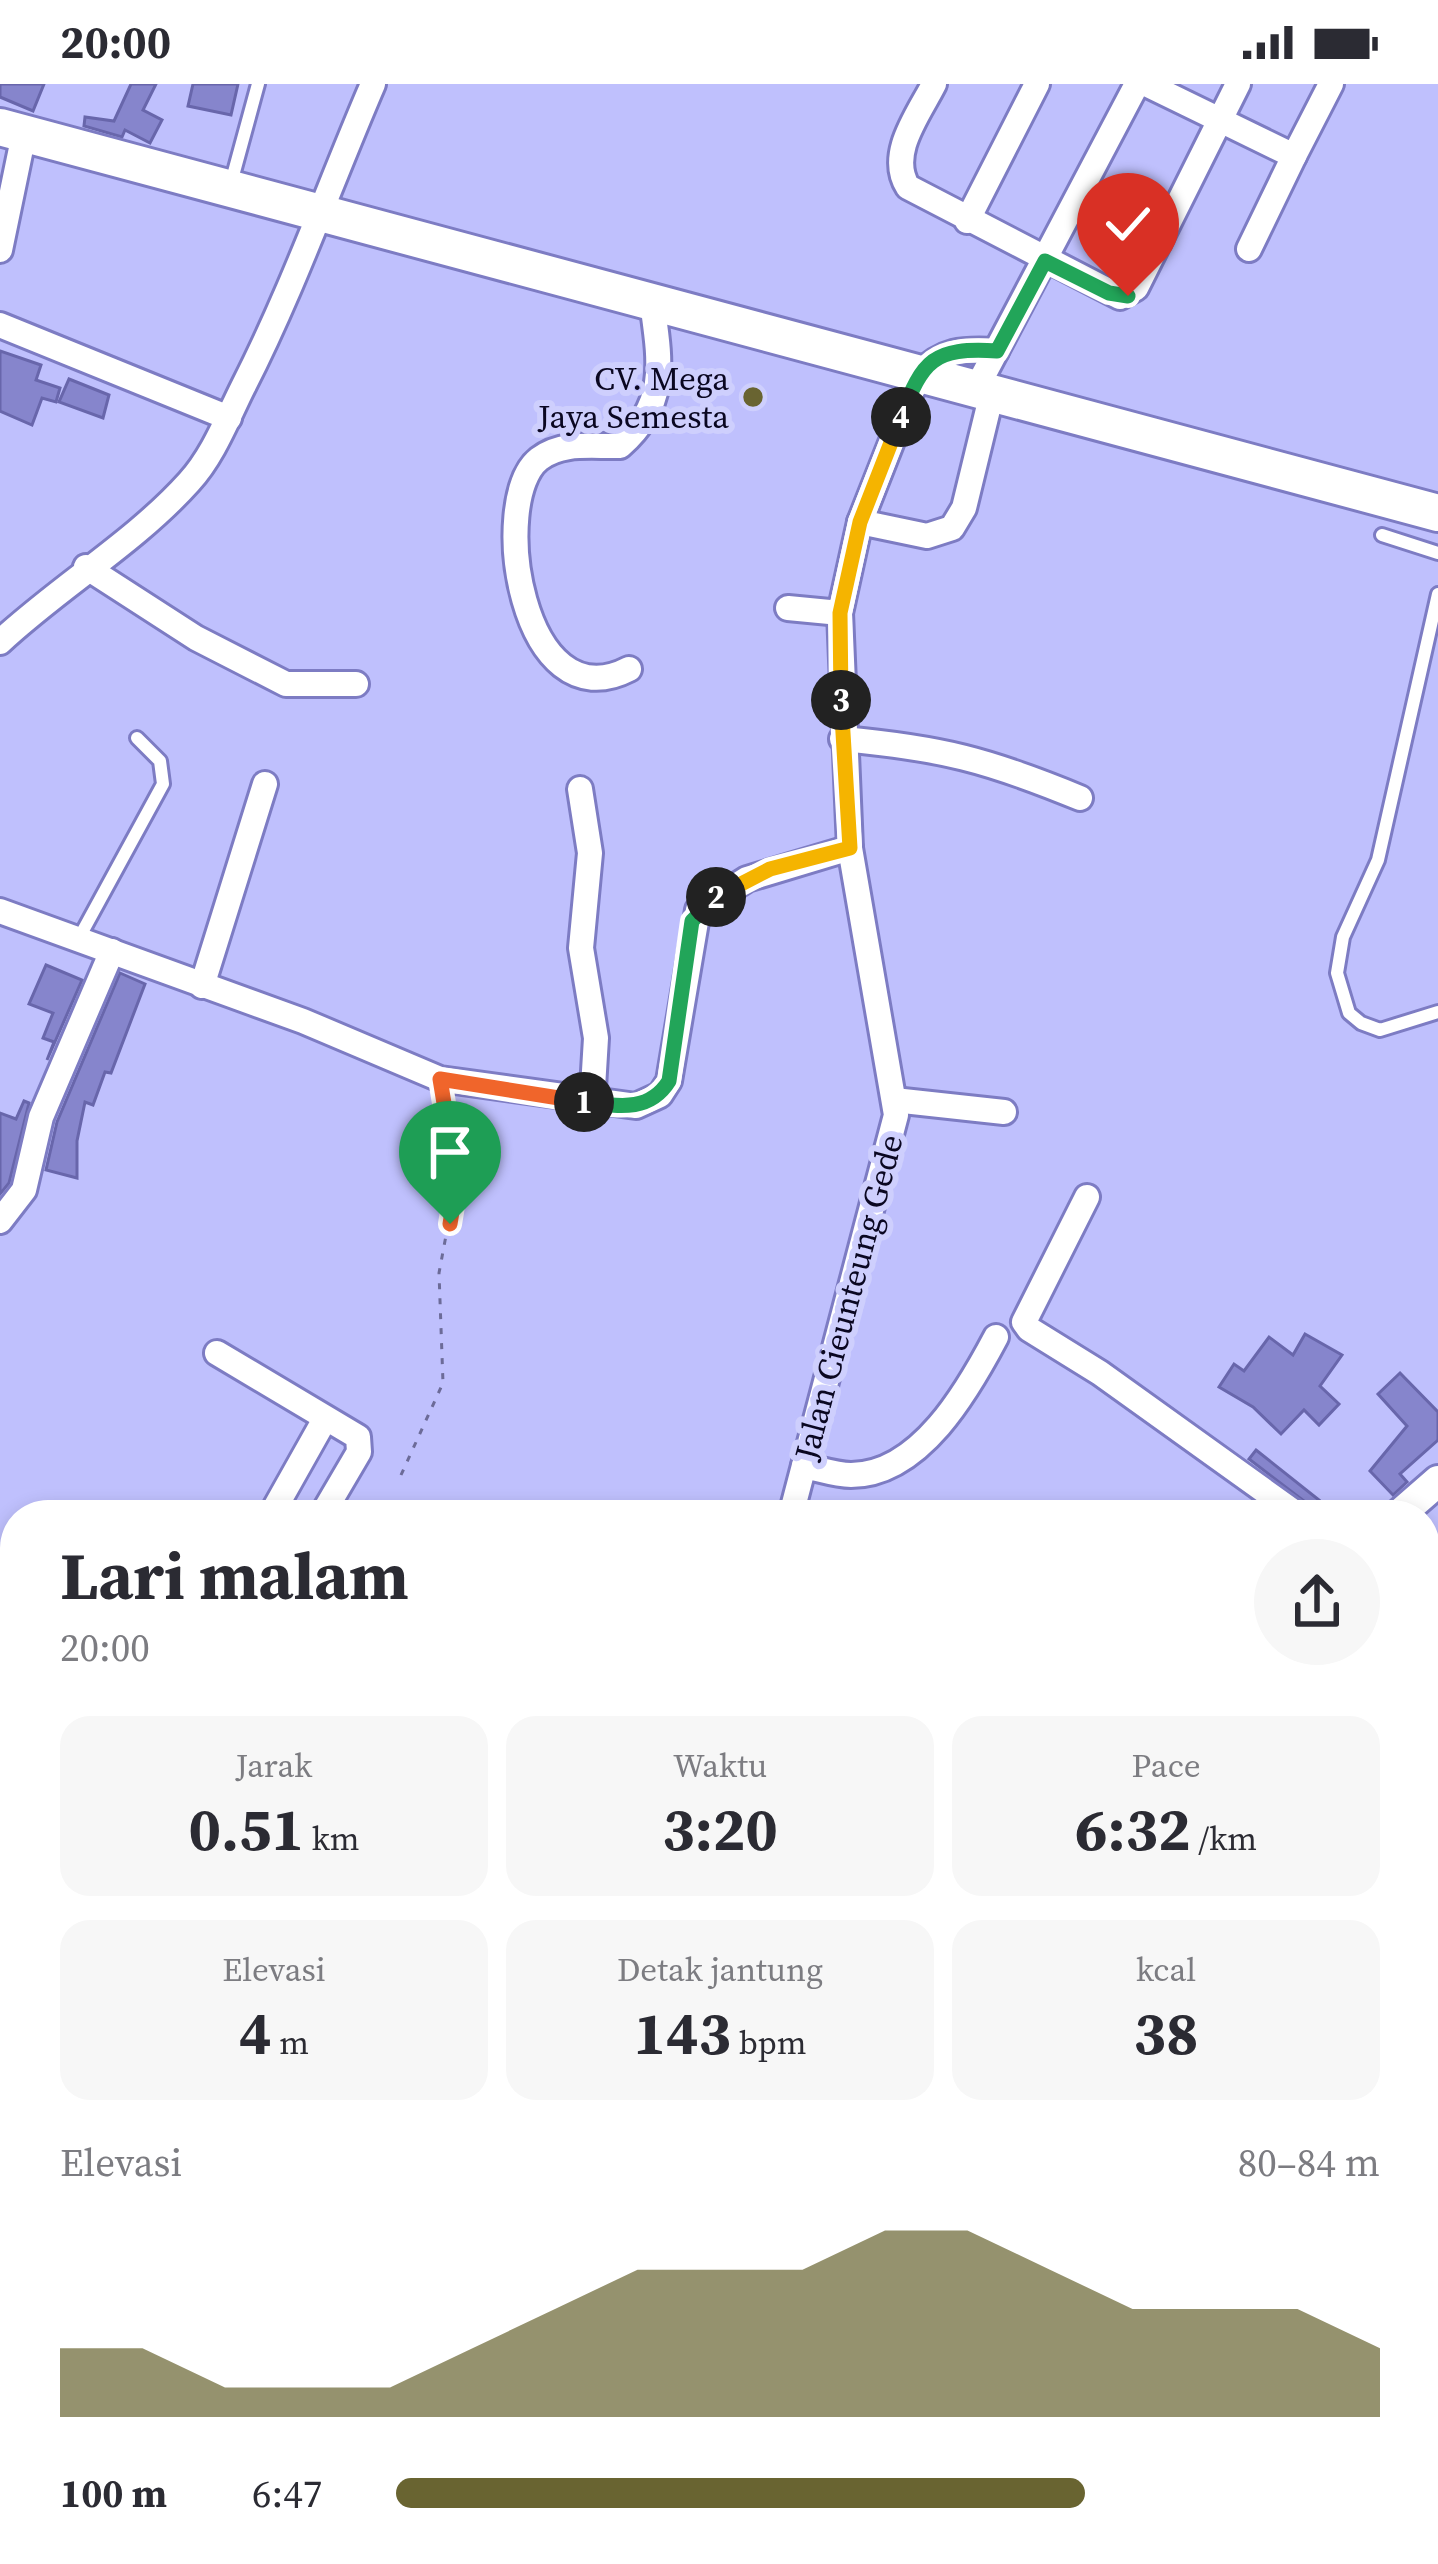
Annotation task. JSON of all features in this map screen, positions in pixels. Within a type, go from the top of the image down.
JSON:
[{"type":"main road","points":[[12,131],[1438,513]]},
{"type":"street","points":[[0,642],[86,567],[156,515],[193,478],[229,418],[322,216],[373,84]]},
{"type":"street","points":[[934,84],[901,152],[901,176],[917,194],[1109,293],[1128,296],[1238,84]]},
{"type":"street","points":[[967,221],[1037,84]]},
{"type":"street","points":[[860,522],[927,536],[952,528],[964,508],[984,391],[997,351],[1137,84]]},
{"type":"street","points":[[1146,84],[1294,156]]},
{"type":"street","points":[[1249,249],[1331,84]]},
{"type":"street","points":[[0,250],[12,131]]},
{"type":"street","points":[[629,669],[608,680],[584,676],[545,653],[530,622],[516,531],[520,487],[535,461],[559,447],[620,446],[643,426],[656,398],[660,363],[652,302]]},
{"type":"street","points":[[0,325],[229,418]]},
{"type":"street","points":[[918,374],[936,357],[954,351],[997,351]]},
{"type":"street","name":"Jalan Cieunteung Gede","points":[[794,1500],[889,1155],[894,1100],[850,848],[840,613],[860,522],[918,374]]},
{"type":"street","points":[[86,567],[196,638],[286,684],[356,684]]},
{"type":"street","points":[[788,608],[840,613]]},
{"type":"street","points":[[842,739],[920,745],[971,756],[1080,798]]},
{"type":"street","points":[[202,986],[265,784]]},
{"type":"street","points":[[580,789],[590,853],[580,948],[596,1038],[592,1103]]},
{"type":"street","points":[[0,911],[440,1079],[636,1106],[660,1095],[669,1081],[692,921],[710,900],[759,874],[850,848]]},
{"type":"street","points":[[0,1221],[24,1190],[40,1117],[112,952]]},
{"type":"street","points":[[894,1100],[1004,1112]]},
{"type":"street","points":[[1087,1197],[1038,1285],[1024,1322],[1029,1330],[1100,1373],[1277,1500]]},
{"type":"street","points":[[804,1466],[852,1475],[898,1462],[944,1418],[997,1337]]},
{"type":"street","points":[[218,1353],[360,1442],[330,1500]]},
{"type":"street","points":[[279,1500],[325,1419]]},
{"type":"lane","points":[[230,190],[258,84]]},
{"type":"lane","points":[[1382,535],[1438,554]]},
{"type":"lane","points":[[1438,594],[1378,860],[1343,937],[1337,973],[1349,1013],[1361,1023],[1381,1030],[1438,1012]]},
{"type":"lane","points":[[79,939],[164,784],[160,761],[137,738]]},
{"type":"path","points":[[401,1475],[443,1383],[437,1299],[457,1182],[440,1079]]},
{"type":"building","points":[[0,84],[44,84],[33,111],[0,97]]},
{"type":"building","points":[[131,84],[156,84],[143,110],[162,120],[150,143],[125,130],[122,137],[84,126],[85,117],[114,121]]},
{"type":"building","points":[[193,84],[238,84],[231,115],[188,106]]},
{"type":"building","points":[[0,351],[41,365],[36,380],[60,388],[56,402],[42,398],[32,425],[0,411]]},
{"type":"building","points":[[69,379],[109,395],[103,418],[59,402]]},
{"type":"building","points":[[46,965],[82,980],[47,1060],[54,1042],[43,1038],[53,1013],[29,1004]]},
{"type":"building","points":[[120,973],[145,984],[111,1073],[105,1072],[93,1105],[85,1102],[77,1141],[77,1178],[46,1170],[57,1122]]},
{"type":"building","points":[[24,1101],[29,1103],[9,1183],[0,1194],[0,1113],[16,1119]]},
{"type":"building","points":[[1305,1334],[1342,1355],[1320,1386],[1339,1404],[1319,1425],[1304,1410],[1281,1434],[1253,1407],[1219,1387],[1234,1364],[1244,1371],[1269,1337],[1293,1355]]},
{"type":"building","points":[[1400,1373],[1438,1412],[1438,1440],[1400,1474],[1407,1482],[1393,1495],[1370,1471],[1407,1426],[1378,1394]]},
{"type":"building","points":[[1256,1450],[1319,1500],[1303,1500],[1249,1459]]},
{"type":"place","name":"CV. Mega Jaya Semesta","points":[[753,397]]},
{"type":"route","points":[[450,1224],[457,1182],[440,1079],[592,1103],[649,1103],[669,1081],[692,921],[698,910],[770,869],[850,848],[840,613],[860,522],[918,374],[936,357],[954,351],[997,351],[1045,261],[1109,293],[1128,296]]}]
